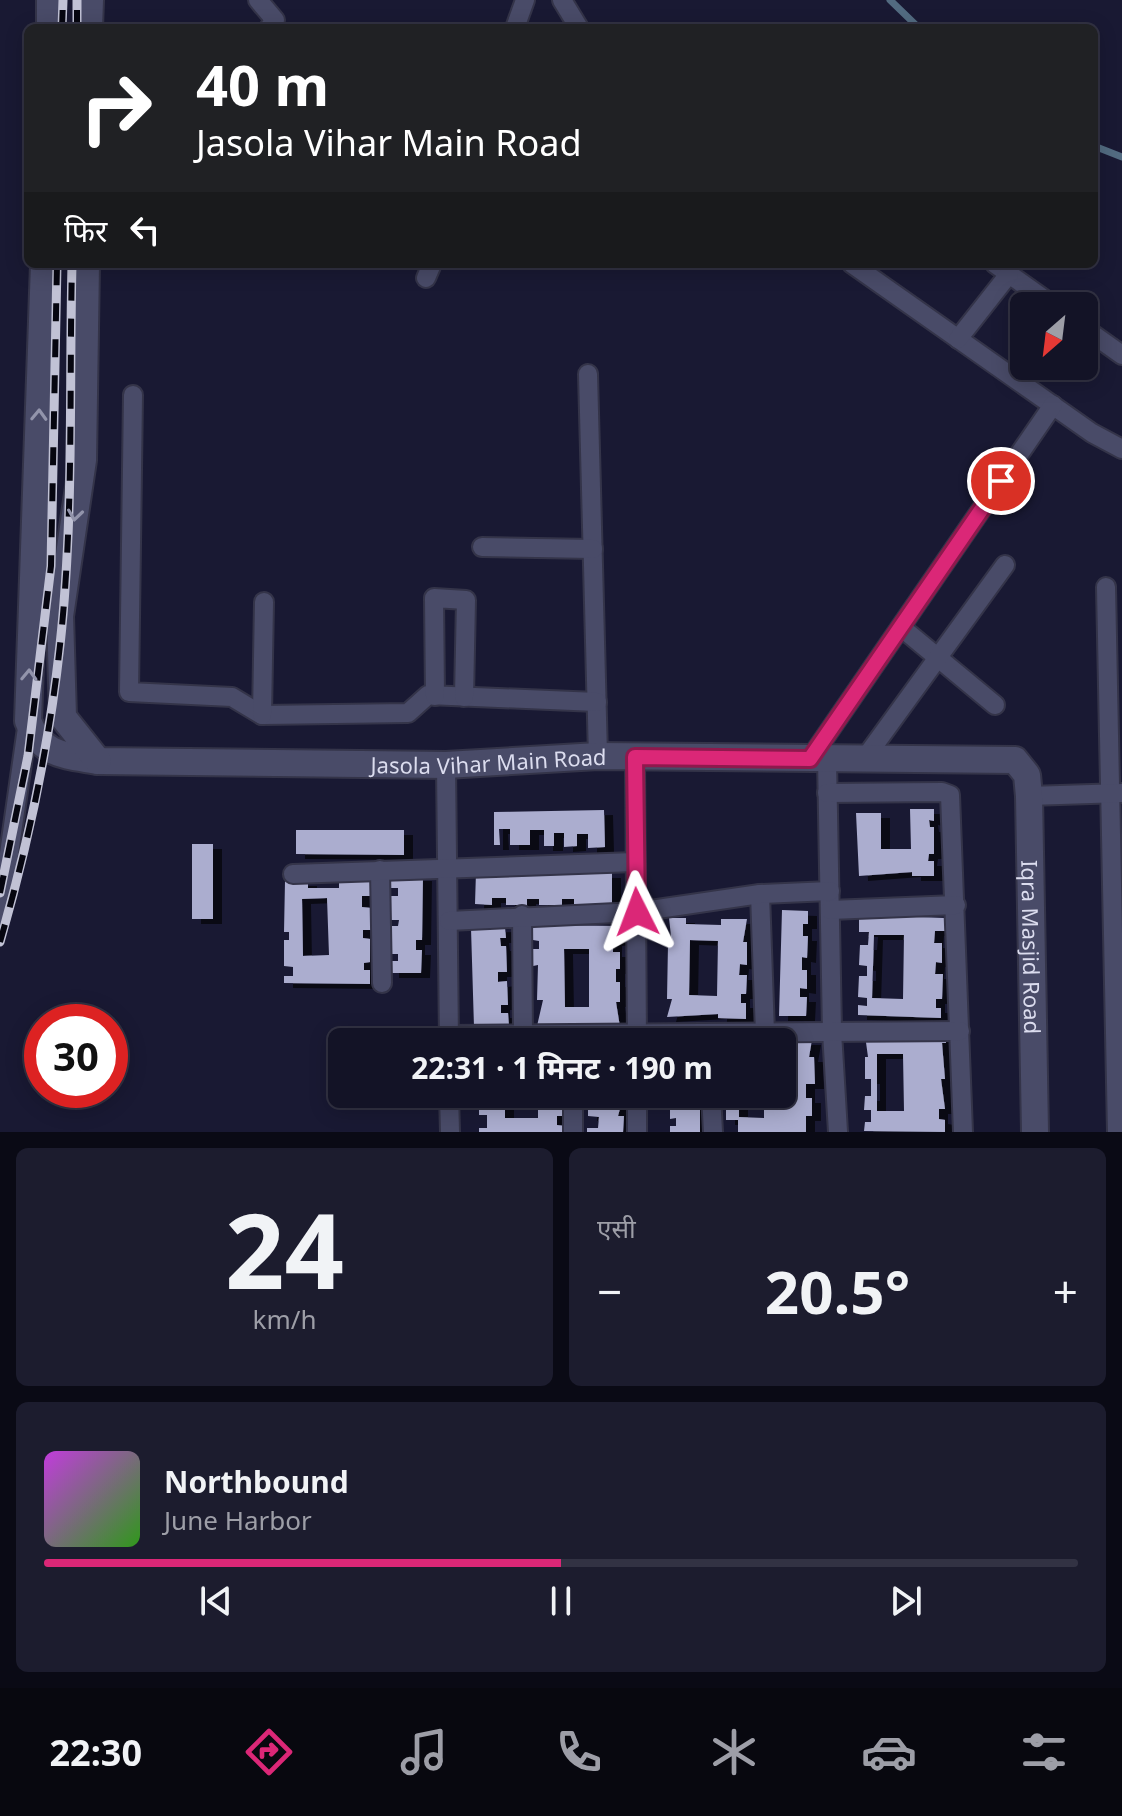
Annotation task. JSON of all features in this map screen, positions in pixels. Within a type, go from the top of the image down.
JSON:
[{"type":"street","points":[[50,0],[50,24]]},
{"type":"street","points":[[89,24],[90,0]]},
{"type":"street","points":[[258,0],[275,20],[272,24]]},
{"type":"street","points":[[516,24],[525,0]]},
{"type":"street","points":[[562,0],[577,24]]},
{"type":"street","points":[[0,917],[28,721],[44,268]]},
{"type":"street","points":[[86,268],[83,460],[60,616],[63,717],[98,761]]},
{"type":"street","points":[[858,268],[1053,405],[1122,449]]},
{"type":"street","points":[[958,339],[1002,269],[1034,292]]},
{"type":"street","points":[[1098,338],[1122,355]]},
{"type":"street","points":[[588,374],[598,756]]},
{"type":"street","points":[[133,395],[129,692],[232,697],[262,715],[408,713],[428,695],[597,702]]},
{"type":"street","points":[[838,1132],[832,1032],[827,793],[819,759],[902,628],[1053,405]]},
{"type":"street","points":[[482,547],[593,549]]},
{"type":"street","points":[[865,758],[1005,565]]},
{"type":"street","points":[[1106,587],[1116,793],[1117,1132]]},
{"type":"street","points":[[435,696],[434,598],[466,600],[464,697]]},
{"type":"street","points":[[262,715],[264,602]]},
{"type":"street","points":[[902,628],[995,705]]},
{"type":"street","points":[[28,721],[63,717]]},
{"type":"street","name":"Jasola Vihar Main Road","points":[[28,721],[36,740],[57,753],[98,761],[446,765],[598,756],[1015,760],[1022,765]]},
{"type":"street","points":[[635,757],[637,1028]]},
{"type":"street","points":[[446,765],[449,1028]]},
{"type":"street","name":"Iqra Masjid Road","points":[[1022,765],[1027,775],[1029,796],[1035,1132]]},
{"type":"street","points":[[827,793],[942,792],[950,795],[963,1132]]},
{"type":"street","points":[[1029,796],[1116,793]]},
{"type":"street","points":[[293,874],[635,862]]},
{"type":"street","points":[[380,870],[382,983]]},
{"type":"street","points":[[449,921],[522,915],[637,912],[760,894],[956,905]]},
{"type":"street","points":[[760,894],[765,1028]]},
{"type":"street","points":[[522,915],[523,1028]]},
{"type":"street","points":[[796,1033],[960,1031]]},
{"type":"street","points":[[449,1108],[450,1132]]},
{"type":"street","points":[[573,1108],[573,1132]]},
{"type":"street","points":[[637,1108],[637,1132]]},
{"type":"street","points":[[712,1108],[713,1132]]},
{"type":"building","points":[[910,809],[934,809],[934,821],[929,820],[930,827],[934,827],[934,854],[929,854],[928,861],[934,861],[934,876],[912,876],[912,872],[859,876],[856,813],[881,813],[881,849],[911,849]]},
{"type":"building","points":[[604,810],[605,847],[588,848],[588,834],[577,834],[577,846],[564,847],[564,833],[554,833],[554,846],[544,846],[544,830],[530,830],[530,845],[510,845],[510,829],[499,829],[500,845],[494,845],[494,812]]},
{"type":"building","points":[[296,830],[404,830],[404,855],[296,854]]},
{"type":"building","points":[[192,844],[213,844],[213,919],[192,919]]},
{"type":"building","points":[[476,872],[612,873],[612,906],[574,906],[574,899],[562,899],[562,905],[539,905],[539,899],[527,899],[527,905],[506,905],[506,898],[492,898],[492,905],[475,904]]},
{"type":"building","points":[[389,875],[423,876],[422,940],[416,940],[416,950],[422,950],[421,973],[390,973],[390,961],[398,961],[398,954],[390,954],[390,926],[398,926],[399,920],[390,920],[390,896],[398,896],[398,888],[389,888]]},
{"type":"building","points":[[285,881],[308,881],[308,888],[339,888],[339,882],[371,882],[371,896],[362,896],[362,907],[371,908],[371,930],[363,930],[363,938],[370,939],[370,962],[364,963],[364,970],[370,970],[370,984],[284,983],[284,976],[293,976],[293,967],[284,966],[284,940],[289,940],[289,932],[284,932]],"holes":[[[327,898],[329,955],[303,956],[302,899]]]},
{"type":"building","points":[[782,910],[808,911],[808,924],[803,924],[803,936],[808,936],[807,958],[802,957],[802,970],[807,970],[807,989],[800,988],[800,997],[807,997],[806,1016],[779,1016]]},
{"type":"building","points":[[859,915],[945,918],[945,931],[935,931],[934,943],[942,943],[942,963],[936,962],[935,974],[943,974],[942,999],[936,999],[936,1008],[941,1008],[941,1018],[858,1015],[858,1005],[867,1006],[867,998],[858,997],[859,976],[867,976],[867,966],[859,965],[860,945],[868,945],[869,932],[859,932]],"holes":[[[874,935],[904,935],[903,999],[872,998]]]},
{"type":"building","points":[[669,918],[686,918],[686,924],[721,925],[721,919],[747,919],[743,942],[747,942],[747,965],[740,964],[739,975],[747,975],[746,994],[741,994],[741,1003],[746,1003],[746,1019],[718,1018],[718,1014],[667,1017],[672,999],[667,999],[668,944],[672,945]],"holes":[[[690,940],[718,941],[717,996],[689,995]]]},
{"type":"building","points":[[533,925],[621,926],[620,940],[613,941],[613,952],[620,952],[616,982],[620,982],[620,1002],[616,1002],[620,1027],[537,1026],[543,1000],[537,1000],[538,965],[533,966],[533,949],[539,949],[539,941],[533,940]],"holes":[[[564,949],[589,949],[589,1007],[565,1007]]]},
{"type":"building","points":[[505,927],[506,938],[500,938],[501,946],[506,946],[507,972],[498,972],[498,982],[507,981],[508,1005],[501,1005],[501,1013],[508,1013],[509,1026],[474,1027],[471,928]]},
{"type":"building","points":[[865,1035],[946,1036],[946,1043],[942,1043],[945,1079],[941,1079],[945,1109],[939,1109],[939,1119],[945,1120],[945,1132],[864,1131],[865,1122],[871,1122],[871,1110],[864,1110],[865,1096],[871,1096],[871,1079],[865,1079],[865,1057],[868,1057]],"holes":[[[877,1054],[903,1054],[904,1111],[877,1111]]]},
{"type":"building","points":[[796,1040],[812,1040],[809,1057],[814,1057],[815,1084],[806,1084],[806,1098],[812,1098],[812,1116],[806,1116],[806,1132],[738,1132],[738,1120],[726,1120],[726,1108],[739,1108],[739,1117],[764,1118],[764,1108],[796,1108]]},
{"type":"building","points":[[479,1108],[505,1108],[505,1118],[538,1118],[538,1108],[564,1108],[564,1116],[557,1116],[557,1125],[565,1126],[564,1132],[479,1132],[479,1128],[487,1128],[487,1115],[479,1115]]},
{"type":"building","points":[[588,1108],[620,1108],[618,1116],[624,1116],[623,1132],[587,1132],[587,1128],[598,1128],[599,1117],[588,1116]]},
{"type":"building","points":[[670,1108],[700,1108],[700,1132],[670,1132],[670,1126],[676,1126],[676,1118],[670,1119]]},
{"type":"waterway","points":[[890,0],[915,24]]},
{"type":"waterway","points":[[1098,148],[1122,157]]},
{"type":"railway","points":[[62,24],[63,0]]},
{"type":"railway","points":[[77,0],[77,24]]},
{"type":"railway","points":[[0,893],[28,756],[51,566],[57,268]]},
{"type":"railway","points":[[0,942],[36,795],[60,645],[69,502],[72,268]]},
{"type":"route","points":[[637,912],[635,757],[810,759],[1001,481]]}]
